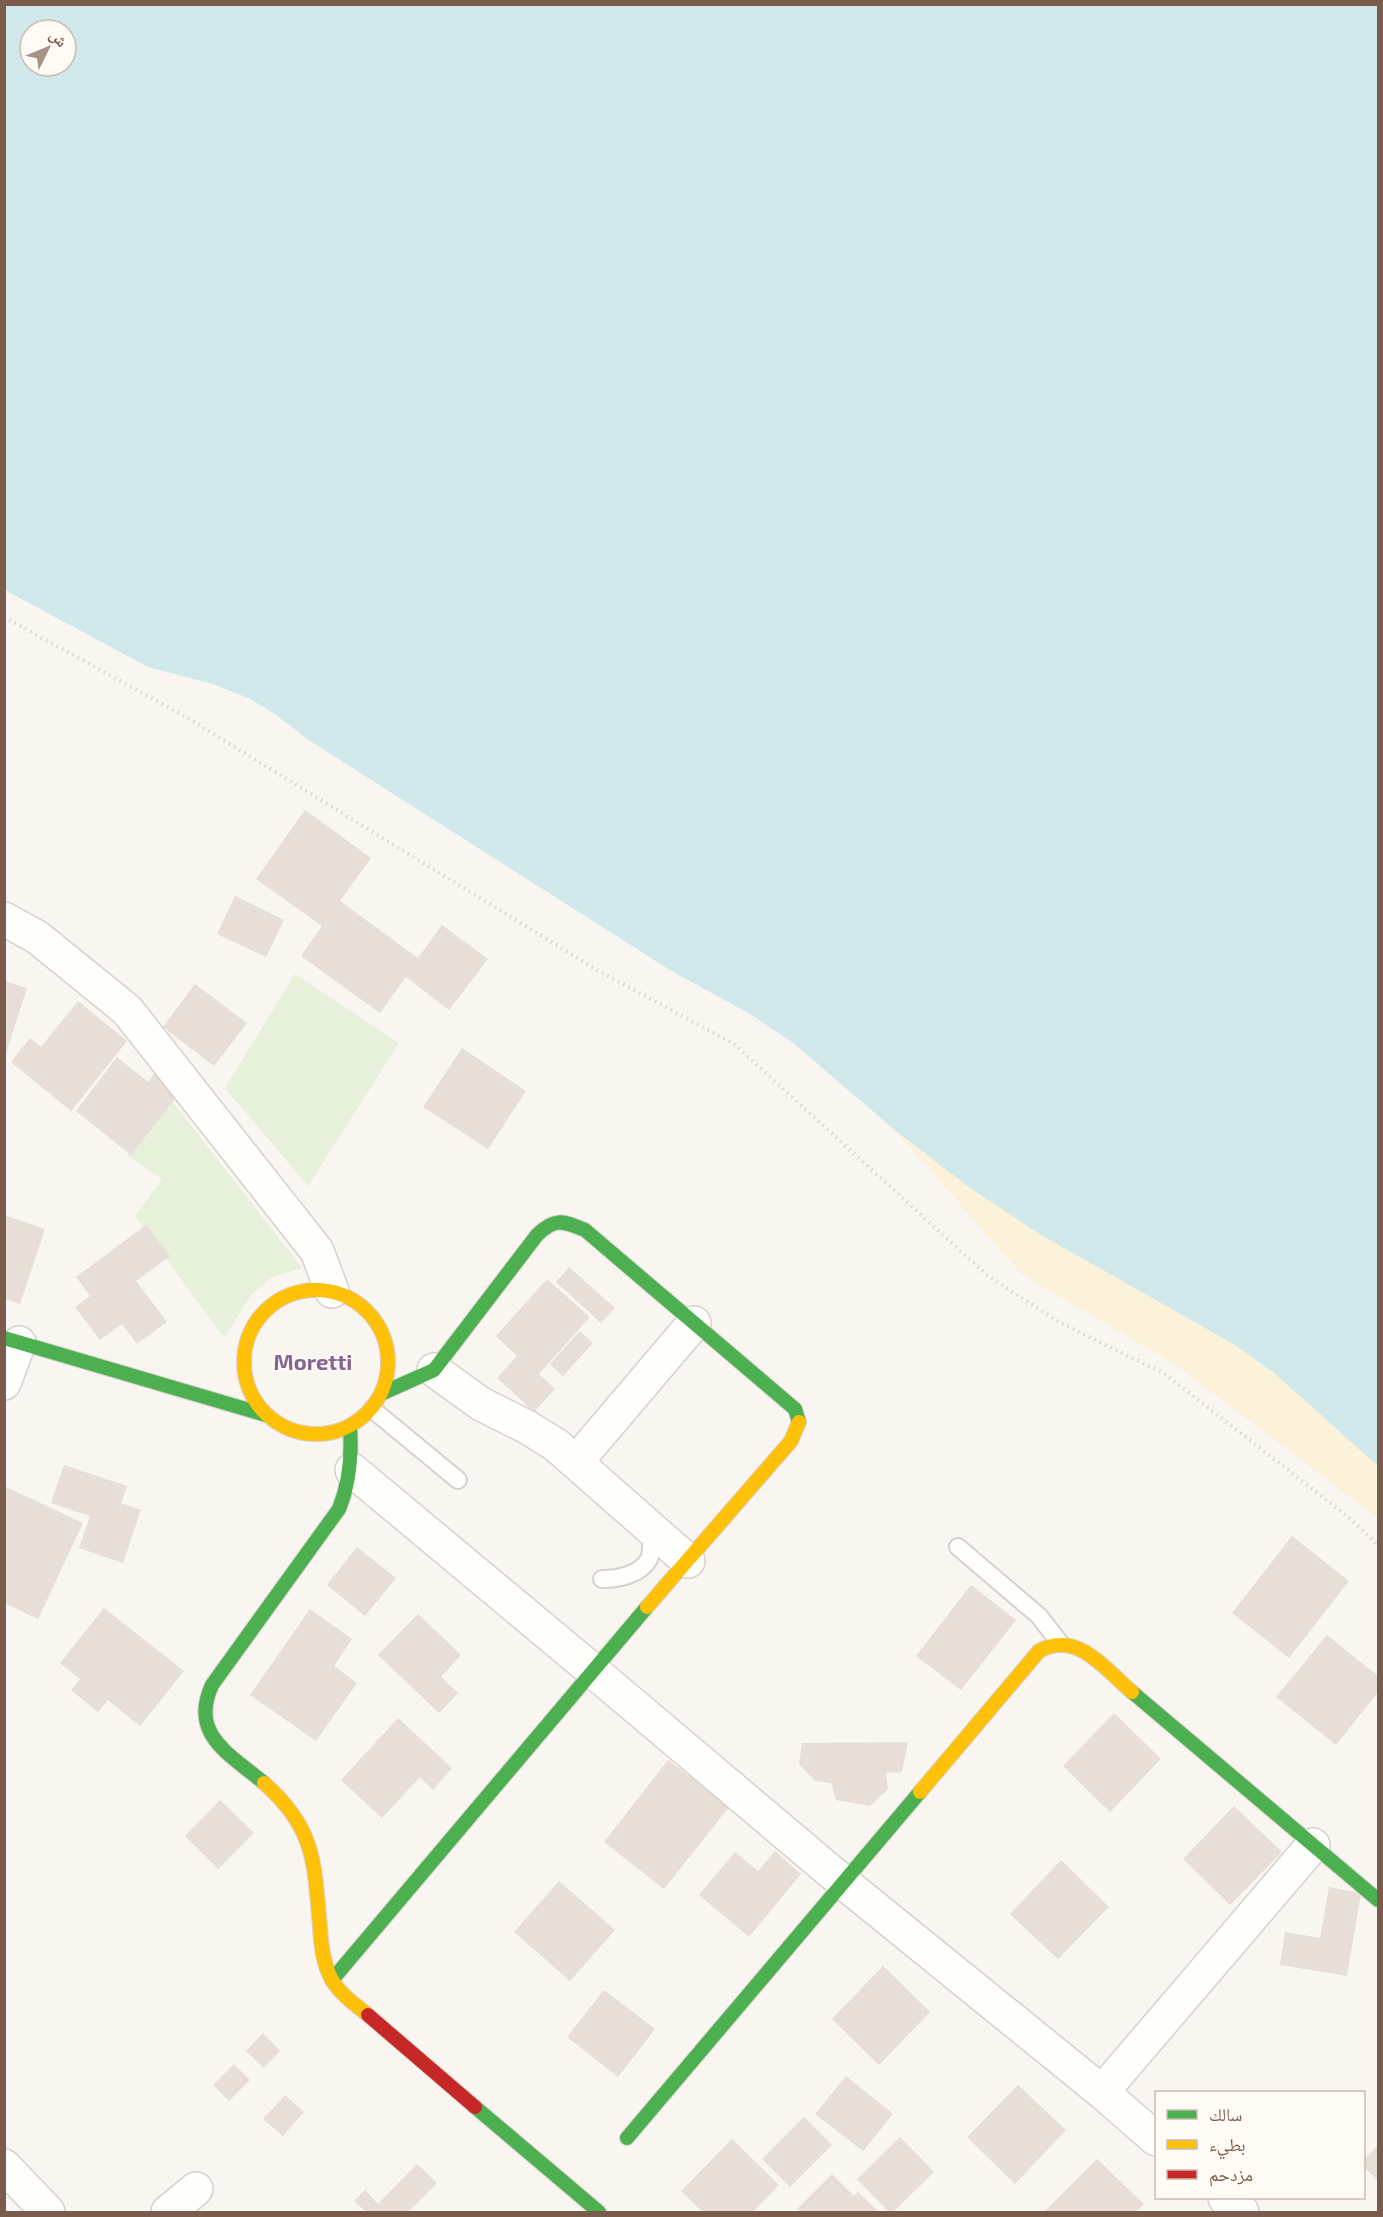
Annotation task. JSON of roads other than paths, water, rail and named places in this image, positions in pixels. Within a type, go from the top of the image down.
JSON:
[{"type":"street","points":[[4,919],[37,937],[128,1010],[317,1251],[332,1291]]},
{"type":"street","points":[[332,1980],[592,1670],[791,1441],[800,1424],[795,1409],[585,1230],[564,1220],[548,1224],[537,1235],[434,1370],[383,1393]]},
{"type":"street","points":[[309,1289],[332,1291],[352,1299],[369,1312],[382,1330],[388,1351],[388,1372],[383,1393],[372,1409],[350,1427],[329,1434],[306,1434],[284,1428],[266,1414],[252,1395],[244,1373],[244,1349],[252,1327],[267,1308],[286,1295],[309,1289]]},
{"type":"street","points":[[576,1462],[694,1323]]},
{"type":"street","points":[[4,1383],[12,1341],[266,1414]]},
{"type":"street","points":[[434,1370],[481,1404],[527,1427],[576,1462],[688,1561]]},
{"type":"street","points":[[350,1427],[352,1470],[339,1509],[212,1685],[206,1698],[204,1712],[206,1726],[213,1739],[278,1796],[305,1835],[313,1858],[322,1953],[332,1980],[342,1993],[599,2212]]},
{"type":"street","points":[[352,1470],[843,1882],[1102,2092],[1155,2138]]},
{"type":"street","points":[[627,2138],[1039,1651],[1048,1645],[1060,1643],[1082,1648],[1378,1900]]},
{"type":"street","points":[[1102,2092],[1313,1845]]},
{"type":"street","points":[[4,2166],[48,2212]]},
{"type":"street","points":[[168,2212],[196,2189]]},
{"type":"street","points":[[1226,2199],[1242,2212]]},
{"type":"lane","points":[[372,1409],[458,1480]]},
{"type":"lane","points":[[602,1579],[614,1579],[635,1573],[649,1559],[652,1531]]},
{"type":"lane","points":[[958,1547],[1039,1616],[1060,1643]]},
{"type":"water","points":[[4,5],[1378,5],[1378,1466],[1274,1373],[1235,1345],[1041,1235],[970,1188],[896,1131],[792,1042],[750,1014],[668,969],[307,739],[275,714],[248,698],[213,684],[148,667],[5,590]]},
{"type":"district","name":"Moretti","points":[[313,1362]]}]
